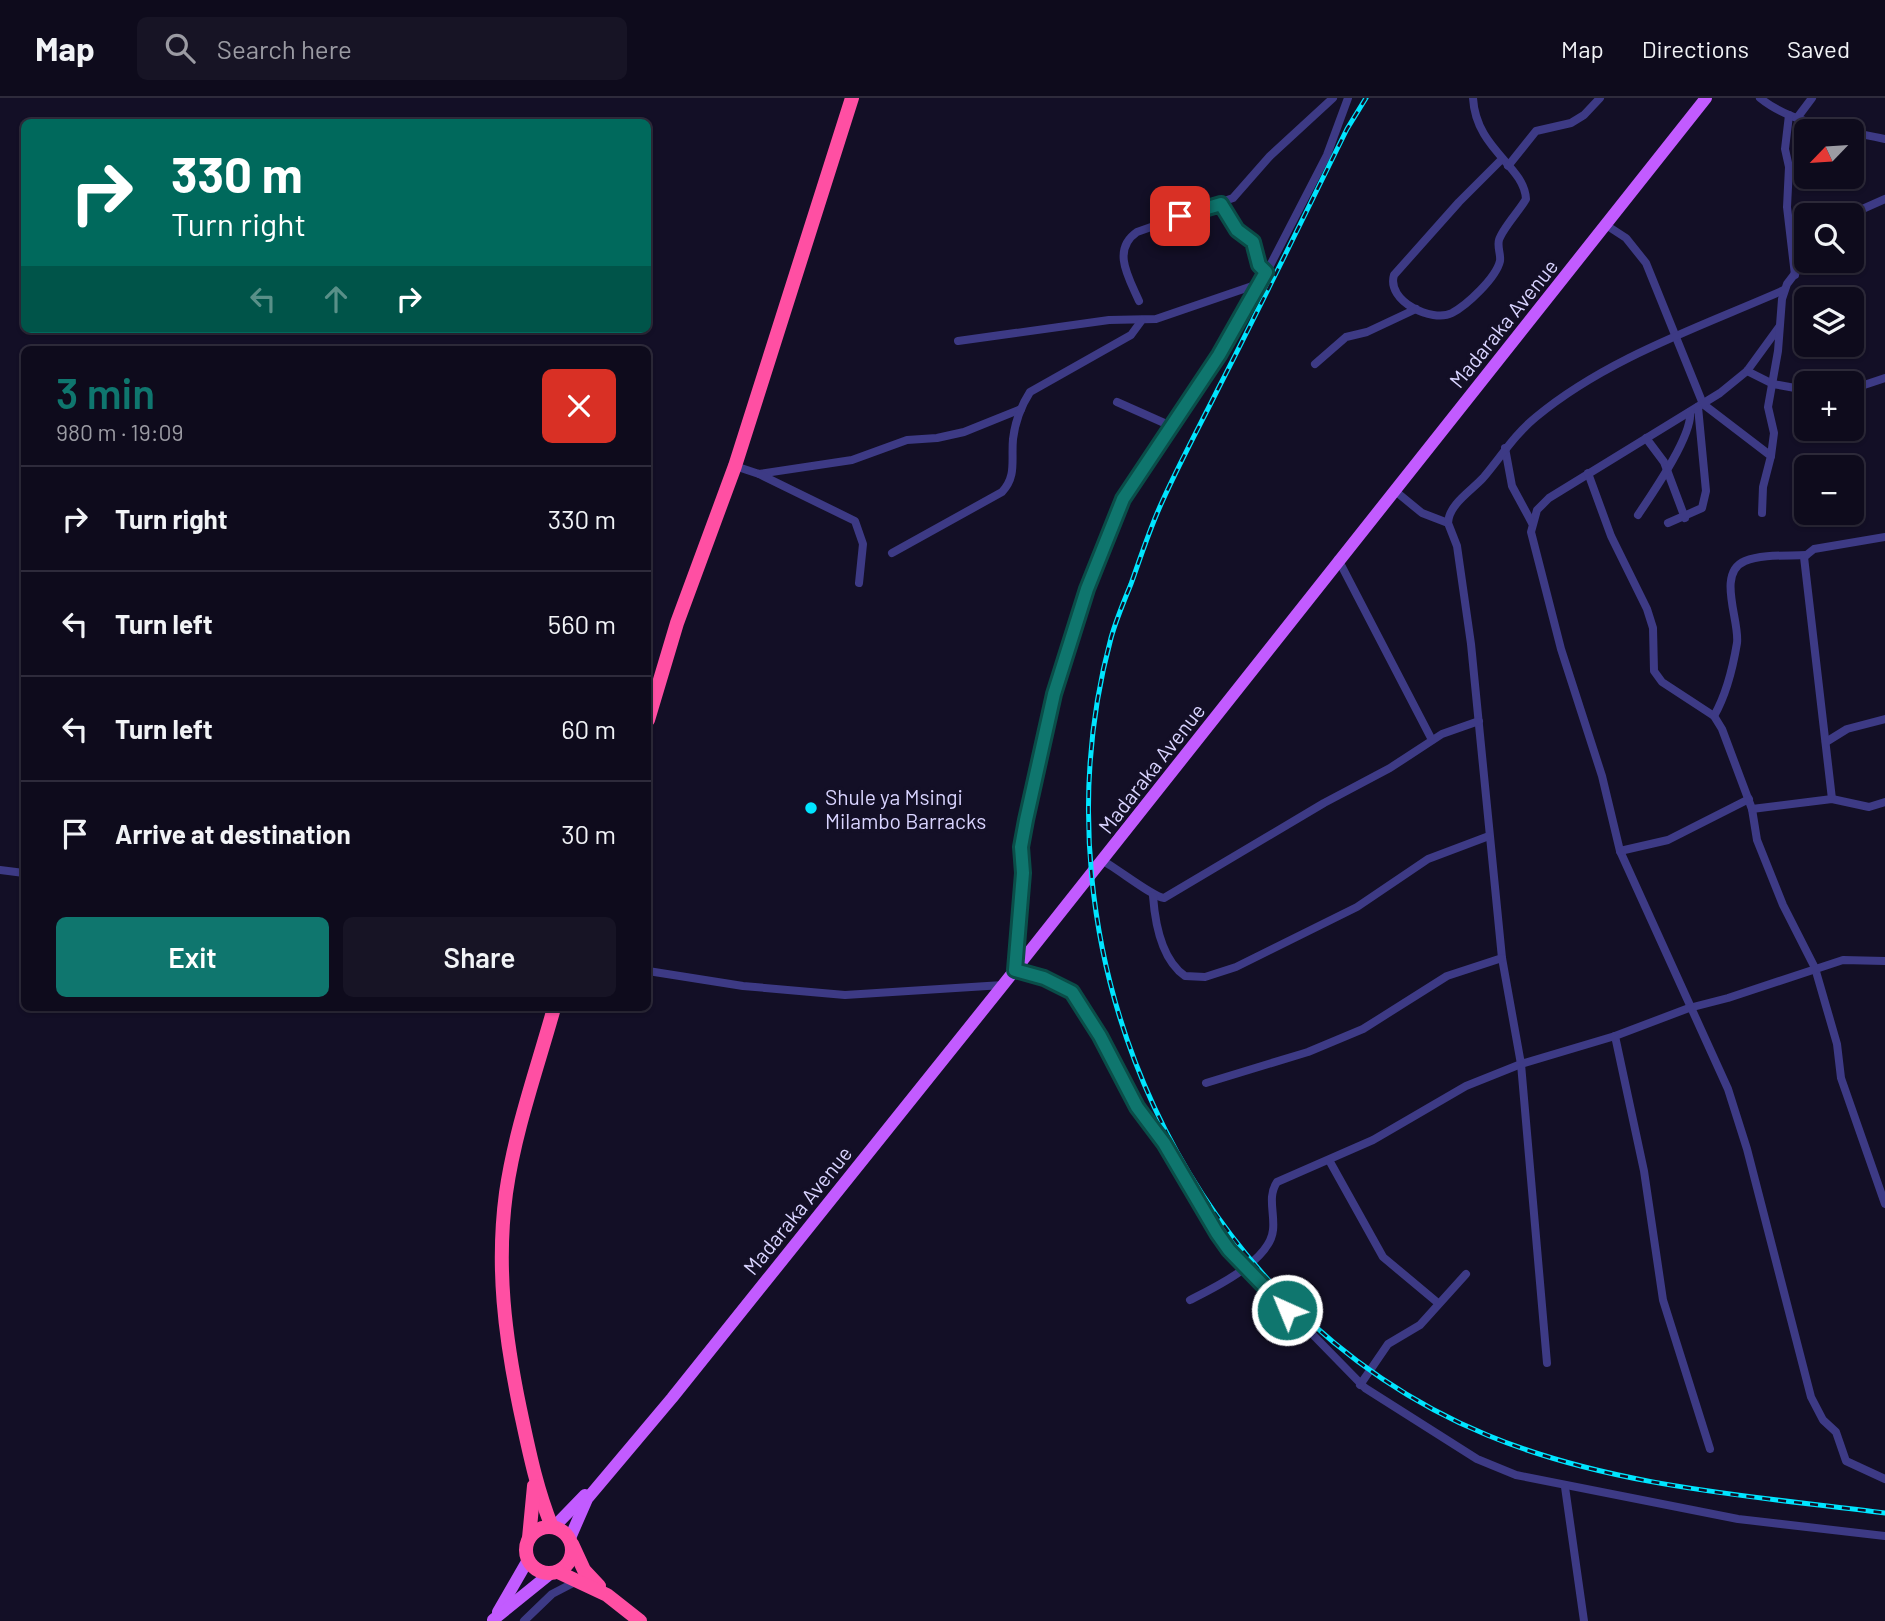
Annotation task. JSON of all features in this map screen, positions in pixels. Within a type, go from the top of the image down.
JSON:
[{"type":"highway","points":[[651,710],[677,623],[735,466],[852,98]]},
{"type":"highway","points":[[553,1011],[513,1157],[501,1240],[504,1320],[534,1481],[553,1527],[570,1540],[584,1570],[607,1595],[640,1621]]},
{"type":"highway","points":[[534,1481],[527,1545],[528,1560],[538,1570],[579,1580],[607,1595]]},
{"type":"highway","points":[[529,1538],[535,1531],[553,1527]]},
{"type":"highway","points":[[554,1573],[569,1563],[570,1540]]},
{"type":"main road","name":"Madaraka Avenue","points":[[622,1458],[1103,861],[1338,559],[1706,98]]},
{"type":"main road","points":[[553,1527],[622,1458]]},
{"type":"main road","points":[[570,1540],[587,1499],[622,1458]]},
{"type":"main road","points":[[492,1618],[528,1560]]},
{"type":"main road","points":[[492,1618],[554,1573]]},
{"type":"street","points":[[1139,301],[1123,256],[1128,239],[1137,232],[1221,204],[1241,192],[1270,156],[1333,98]]},
{"type":"street","points":[[1348,98],[1327,155],[1261,283],[1123,499],[1112,522],[1087,589],[1054,694],[1021,847],[1023,873],[1015,970],[1044,978],[1072,992],[1100,1036],[1137,1107],[1164,1143],[1200,1207],[1229,1250],[1360,1385],[1496,1468],[1565,1486],[1738,1519],[1885,1536]]},
{"type":"street","points":[[1473,98],[1479,127],[1505,163],[1525,190],[1526,199],[1499,240],[1499,263],[1479,291],[1448,314],[1436,316],[1416,309],[1395,290],[1394,275],[1505,163],[1536,131],[1571,123],[1584,115],[1600,98]]},
{"type":"street","points":[[1760,98],[1793,117],[1885,139]]},
{"type":"street","points":[[1795,276],[1787,207],[1789,167],[1785,149],[1793,117],[1812,98]]},
{"type":"street","points":[[1864,208],[1885,199]]},
{"type":"street","points":[[1221,204],[1237,230],[1253,242],[1259,265],[1266,272]]},
{"type":"street","points":[[1606,225],[1626,238],[1646,263],[1676,335],[1697,408],[1706,491],[1702,508],[1685,518],[1668,523]]},
{"type":"street","points":[[1547,1363],[1521,1064],[1502,958],[1464,589],[1457,546],[1448,523],[1451,511],[1481,480],[1505,448],[1534,418],[1557,401],[1676,335],[1784,290],[1797,273]]},
{"type":"street","points":[[958,341],[996,337],[1028,329],[1166,317],[1261,283]]},
{"type":"street","points":[[1762,513],[1763,487],[1774,433],[1768,407],[1784,290]]},
{"type":"street","points":[[1315,364],[1346,337],[1367,332],[1416,309]]},
{"type":"street","points":[[892,553],[1002,492],[1013,475],[1013,439],[1021,409],[1030,392],[1131,335],[1142,320]]},
{"type":"street","points":[[1779,327],[1747,372],[1697,408],[1549,498],[1537,510],[1531,532],[1561,649],[1602,776],[1620,851],[1731,1096],[1811,1397],[1824,1419],[1836,1432],[1846,1461],[1885,1479]]},
{"type":"street","points":[[1747,372],[1773,384],[1794,388]]},
{"type":"street","points":[[1864,385],[1885,378]]},
{"type":"street","points":[[1117,402],[1171,426]]},
{"type":"street","points":[[1697,408],[1770,456]]},
{"type":"street","points":[[1638,515],[1667,470],[1697,408]]},
{"type":"street","points":[[759,474],[852,460],[907,440],[951,436],[1021,409]]},
{"type":"street","points":[[1646,438],[1662,457],[1685,518]]},
{"type":"street","points":[[1505,448],[1512,486],[1532,523]]},
{"type":"street","points":[[735,466],[759,474],[855,521],[863,544],[859,583]]},
{"type":"street","points":[[1588,473],[1611,536],[1641,590],[1653,628],[1654,671],[1662,682],[1714,716],[1749,799],[1757,840],[1783,905],[1815,968],[1837,1044],[1841,1079],[1885,1204]]},
{"type":"street","points":[[1394,490],[1422,513],[1448,523]]},
{"type":"street","points":[[1714,716],[1725,692],[1738,640],[1730,590],[1738,568],[1748,560],[1806,555],[1814,549],[1885,537]]},
{"type":"street","points":[[1806,555],[1804,568],[1832,799]]},
{"type":"street","points":[[1338,559],[1432,740]]},
{"type":"street","points":[[1826,742],[1847,729],[1885,719]]},
{"type":"street","points":[[1153,896],[1170,895],[1324,803],[1390,768],[1432,740],[1479,720]]},
{"type":"street","points":[[1620,851],[1668,840],[1749,799]]},
{"type":"street","points":[[1752,809],[1832,799],[1869,807],[1885,802]]},
{"type":"street","points":[[1103,861],[1134,879],[1153,896],[1158,931],[1171,962],[1185,976],[1205,977],[1236,967],[1357,907],[1428,859],[1489,836]]},
{"type":"street","points":[[0,870],[21,873]]},
{"type":"street","points":[[1206,1083],[1308,1052],[1363,1029],[1447,976],[1502,958]]},
{"type":"street","points":[[1190,1300],[1221,1286],[1260,1254],[1273,1235],[1271,1195],[1275,1185],[1285,1177],[1373,1140],[1466,1086],[1521,1064],[1615,1037],[1689,1008],[1728,998],[1815,968],[1843,960],[1885,961]]},
{"type":"street","points":[[651,971],[743,986],[845,995],[1003,985]]},
{"type":"street","points":[[1615,1037],[1644,1171],[1663,1300],[1710,1449]]},
{"type":"street","points":[[1329,1160],[1383,1257],[1438,1303]]},
{"type":"street","points":[[1360,1385],[1381,1351],[1420,1325],[1466,1274]]},
{"type":"street","points":[[1565,1486],[1584,1621]]},
{"type":"street","points":[[524,1621],[552,1594],[579,1580]]},
{"type":"railway","points":[[1366,98],[1347,129],[1169,488],[1111,638],[1091,757],[1092,876],[1113,994],[1154,1106],[1213,1210],[1289,1301],[1380,1377],[1487,1435],[1583,1467],[1734,1495],[1885,1513]]},
{"type":"place","name":"Shule ya Msingi Milambo Barracks","points":[[811,808]]},
{"type":"route","points":[[1180,216],[1221,204],[1237,230],[1253,242],[1259,265],[1266,272],[1219,355],[1123,499],[1087,589],[1070,652],[1054,694],[1032,788],[1021,847],[1023,873],[1015,970],[1044,978],[1072,992],[1100,1036],[1137,1107],[1164,1143],[1217,1233],[1229,1250],[1287,1310]]}]
